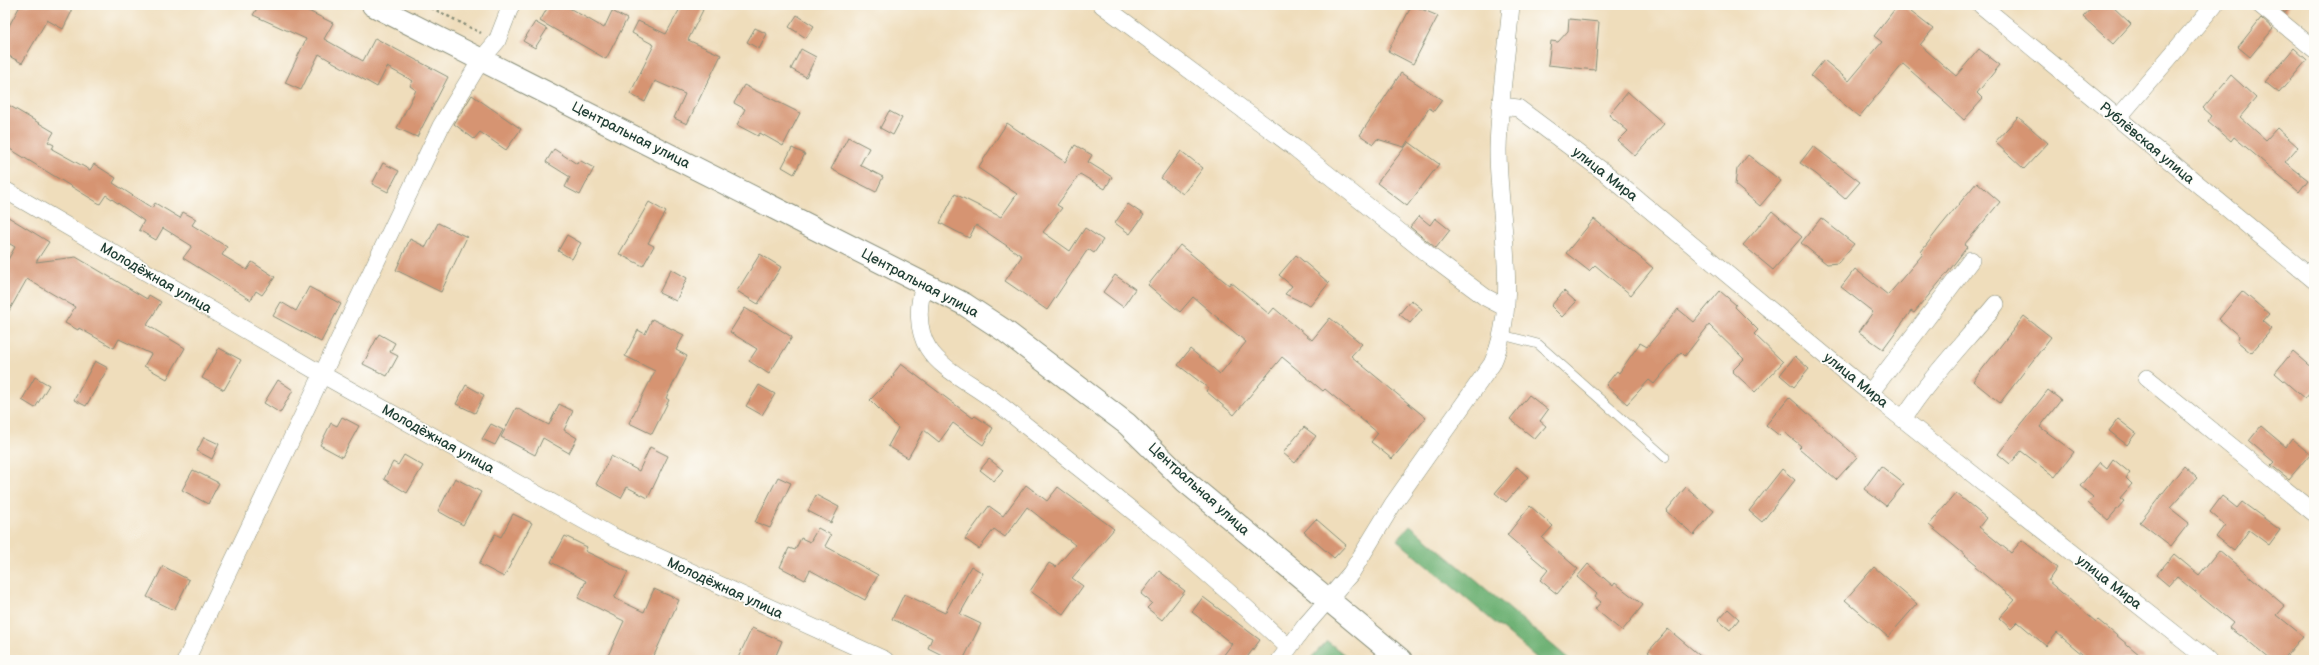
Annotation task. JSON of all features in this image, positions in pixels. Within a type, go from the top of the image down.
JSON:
[{"type":"street","name":"Центральная улица","points":[[373,5],[964,304],[1005,331],[1127,424],[1186,481],[1401,660]]},
{"type":"street","points":[[186,660],[441,126],[481,60],[497,42],[511,5]]},
{"type":"street","points":[[1102,5],[1295,148],[1430,256],[1485,297],[1504,307]]},
{"type":"street","points":[[925,284],[920,297],[922,330],[928,348],[941,363],[993,399],[1182,552],[1284,654],[1351,573],[1393,504],[1492,364],[1502,335],[1504,307],[1503,209],[1498,151],[1511,5]]},
{"type":"street","name":"Рублёвская улица","points":[[1981,5],[2314,280]]},
{"type":"street","points":[[2118,118],[2214,5]]},
{"type":"street","points":[[2260,5],[2314,49]]},
{"type":"street","name":"улица Мира","points":[[1502,106],[1518,108],[1608,175],[1870,393],[2208,660]]},
{"type":"street","name":"Молодёжная улица","points":[[5,190],[323,375],[610,535],[885,660]]},
{"type":"street","points":[[1870,393],[1971,260]]},
{"type":"street","points":[[1903,419],[1946,360],[1962,345],[1996,304]]},
{"type":"street","points":[[2147,378],[2314,512]]},
{"type":"lane","points":[[1502,335],[1538,344],[1665,457]]},
{"type":"path","points":[[426,5],[497,42]]},
{"type":"green space","points":[[1410,525],[1570,660],[1539,660],[1397,540]]},
{"type":"green space","points":[[1327,641],[1351,660],[1309,660]]},
{"type":"building","points":[[19,5],[61,5],[72,11],[63,29],[47,20],[22,63],[5,54],[5,33],[20,6]]},
{"type":"building","points":[[259,5],[296,5],[333,23],[324,39],[363,61],[375,38],[448,77],[417,137],[397,128],[416,90],[410,86],[413,81],[387,67],[377,87],[319,54],[301,90],[285,83],[306,39],[253,15]]},
{"type":"building","points":[[549,5],[564,5],[604,28],[612,11],[627,19],[606,59],[540,21]]},
{"type":"building","points":[[682,5],[692,5],[703,10],[688,40],[721,55],[687,124],[674,118],[685,94],[655,81],[645,102],[630,94],[654,45],[632,33],[638,21],[666,34]]},
{"type":"building","points":[[1412,5],[1438,16],[1413,64],[1388,51]]},
{"type":"building","points":[[1898,5],[1902,5],[1933,29],[1920,45],[1956,76],[1979,49],[2000,65],[1977,93],[1983,99],[1964,120],[1943,101],[1944,100],[1903,64],[1859,117],[1811,76],[1824,60],[1849,81],[1882,42],[1874,36]]},
{"type":"building","points":[[2094,5],[2111,5],[2131,24],[2113,44],[2083,17]]},
{"type":"building","points":[[2276,5],[2291,5],[2285,13]]},
{"type":"building","points":[[797,15],[814,26],[806,38],[789,27]]},
{"type":"building","points":[[2261,18],[2273,29],[2250,57],[2238,47]]},
{"type":"building","points":[[1569,19],[1599,22],[1595,70],[1548,65],[1551,41],[1558,42],[1568,31]]},
{"type":"building","points":[[535,22],[547,29],[535,48],[523,41]]},
{"type":"building","points":[[755,28],[767,34],[759,49],[747,42]]},
{"type":"building","points":[[2294,48],[2307,60],[2279,93],[2265,82]]},
{"type":"building","points":[[801,49],[816,57],[806,77],[791,69]]},
{"type":"building","points":[[1401,73],[1442,100],[1434,111],[1429,108],[1404,147],[1377,139],[1373,144],[1360,135]]},
{"type":"building","points":[[2231,75],[2256,98],[2240,117],[2266,140],[2277,128],[2298,147],[2285,162],[2308,180],[2299,192],[2234,137],[2231,141],[2208,121],[2212,116],[2203,108]]},
{"type":"building","points":[[744,85],[800,113],[783,146],[760,133],[758,136],[737,125],[745,109],[734,103]]},
{"type":"building","points":[[1628,92],[1664,124],[1635,156],[1618,141],[1628,131],[1609,115]]},
{"type":"building","points":[[472,95],[521,129],[506,150],[480,132],[474,139],[454,124]]},
{"type":"building","points":[[5,103],[54,132],[48,142],[54,145],[52,149],[90,170],[94,164],[116,178],[113,183],[152,208],[155,203],[180,218],[183,212],[196,219],[192,225],[227,247],[222,255],[247,270],[252,262],[275,277],[262,295],[256,291],[251,300],[183,258],[192,246],[163,228],[156,240],[139,230],[144,221],[106,195],[100,204],[5,146]]},
{"type":"building","points":[[889,111],[902,118],[893,135],[880,128]]},
{"type":"building","points":[[2018,117],[2048,143],[2024,169],[1995,142]]},
{"type":"building","points":[[1007,123],[1065,162],[1075,145],[1092,155],[1088,162],[1112,177],[1105,189],[1080,174],[1057,205],[1062,208],[1043,232],[1070,251],[1085,228],[1103,240],[1094,253],[1088,249],[1047,310],[1005,281],[1022,256],[976,225],[969,238],[940,223],[955,194],[1001,217],[1017,194],[978,168]]},
{"type":"building","points":[[848,137],[869,148],[860,165],[883,177],[876,192],[831,169]]},
{"type":"building","points":[[1409,142],[1439,164],[1407,206],[1377,183]]},
{"type":"building","points":[[1813,146],[1860,182],[1845,199],[1816,174],[1800,163]]},
{"type":"building","points":[[792,148],[805,154],[794,174],[782,167]]},
{"type":"building","points":[[554,149],[577,164],[579,160],[594,168],[580,195],[565,187],[570,177],[546,162]]},
{"type":"building","points":[[1181,151],[1203,168],[1183,194],[1161,178]]},
{"type":"building","points":[[1748,155],[1781,181],[1760,206],[1735,185],[1737,169]]},
{"type":"building","points":[[383,163],[399,171],[388,192],[372,184]]},
{"type":"building","points":[[1977,182],[2000,202],[1964,245],[1967,247],[1948,272],[1914,313],[1911,311],[1883,349],[1859,332],[1873,312],[1841,287],[1855,269],[1888,295],[1923,254],[1921,252]]},
{"type":"building","points":[[649,202],[666,212],[648,243],[654,246],[643,266],[619,254]]},
{"type":"building","points":[[1128,204],[1144,215],[1130,234],[1115,223]]},
{"type":"building","points":[[1772,211],[1802,237],[1773,270],[1743,245]]},
{"type":"building","points":[[5,215],[49,242],[36,262],[76,257],[147,299],[149,295],[161,302],[147,325],[185,348],[167,379],[144,366],[151,354],[119,339],[114,348],[79,328],[78,330],[65,323],[75,307],[27,279],[5,318],[5,265],[15,247],[5,241]]},
{"type":"building","points":[[1419,216],[1430,225],[1435,218],[1450,230],[1436,248],[1410,227]]},
{"type":"building","points":[[1821,218],[1854,244],[1838,263],[1827,264],[1801,243]]},
{"type":"building","points":[[1594,219],[1653,268],[1631,295],[1595,265],[1589,271],[1566,253]]},
{"type":"building","points":[[438,223],[467,237],[441,292],[396,270],[410,239],[426,247]]},
{"type":"building","points":[[567,235],[581,243],[572,259],[558,251]]},
{"type":"building","points":[[1180,245],[1229,285],[1231,282],[1269,314],[1274,308],[1312,340],[1330,318],[1362,344],[1351,356],[1426,418],[1392,459],[1371,442],[1378,433],[1325,389],[1323,391],[1282,357],[1234,415],[1206,391],[1208,388],[1178,365],[1190,349],[1220,374],[1246,342],[1193,297],[1180,312],[1148,285]]},
{"type":"building","points":[[760,254],[781,267],[758,304],[737,291]]},
{"type":"building","points":[[1296,255],[1329,283],[1310,306],[1285,294],[1292,286],[1279,275]]},
{"type":"building","points":[[671,269],[687,278],[676,301],[659,293]]},
{"type":"building","points":[[1115,275],[1135,289],[1123,307],[1103,292]]},
{"type":"building","points":[[309,287],[341,304],[321,342],[273,316],[281,302],[296,311]]},
{"type":"building","points":[[1564,291],[1576,302],[1562,317],[1551,306]]},
{"type":"building","points":[[1720,291],[1736,305],[1735,307],[1758,330],[1754,334],[1783,362],[1755,392],[1732,371],[1744,359],[1709,325],[1685,356],[1681,352],[1654,384],[1649,380],[1627,404],[1606,385],[1617,371],[1619,373],[1640,343],[1647,347],[1678,309],[1694,322]]},
{"type":"building","points":[[2242,291],[2269,314],[2263,321],[2272,329],[2251,353],[2237,341],[2239,336],[2219,319]]},
{"type":"building","points":[[1411,300],[1422,309],[1410,323],[1399,314]]},
{"type":"building","points":[[745,308],[792,337],[769,374],[749,361],[757,349],[730,332]]},
{"type":"building","points":[[2024,316],[2051,337],[2000,403],[1973,381]]},
{"type":"building","points":[[652,319],[684,335],[676,350],[687,356],[666,398],[669,400],[652,434],[629,423],[655,371],[625,356],[638,330],[645,334]]},
{"type":"building","points":[[379,334],[395,343],[390,352],[398,356],[387,376],[363,364]]},
{"type":"building","points":[[219,348],[241,360],[224,390],[202,378]]},
{"type":"building","points":[[2293,351],[2314,369],[2314,388],[2305,399],[2275,373]]},
{"type":"building","points":[[1795,356],[1809,369],[1794,387],[1780,375]]},
{"type":"building","points":[[95,361],[108,368],[86,406],[74,400]]},
{"type":"building","points":[[901,364],[973,418],[975,416],[993,428],[983,445],[953,423],[939,442],[924,430],[908,458],[888,446],[898,428],[870,400],[894,376],[893,374]]},
{"type":"building","points":[[35,377],[49,385],[35,408],[22,400]]},
{"type":"building","points":[[278,380],[293,390],[280,413],[264,403]]},
{"type":"building","points":[[466,385],[484,395],[475,413],[456,404]]},
{"type":"building","points":[[759,385],[775,394],[762,415],[746,406]]},
{"type":"building","points":[[2048,390],[2061,400],[2040,427],[2074,452],[2055,477],[2021,451],[2010,464],[1998,454]]},
{"type":"building","points":[[1529,395],[1548,410],[1540,421],[1546,426],[1535,439],[1510,419]]},
{"type":"building","points":[[1789,397],[1857,457],[1836,480],[1799,448],[1801,446],[1784,432],[1780,436],[1766,425]]},
{"type":"building","points":[[559,404],[573,411],[564,430],[577,438],[569,453],[543,438],[535,455],[501,437],[516,408],[549,425]]},
{"type":"building","points":[[342,417],[359,426],[342,457],[320,445],[331,423],[337,426]]},
{"type":"building","points":[[2118,419],[2136,433],[2127,445],[2109,431]]},
{"type":"building","points":[[491,424],[503,430],[495,445],[482,439]]},
{"type":"building","points":[[2261,426],[2286,447],[2292,439],[2310,454],[2289,479],[2271,465],[2274,462],[2249,441]]},
{"type":"building","points":[[1304,427],[1316,436],[1295,463],[1283,453]]},
{"type":"building","points":[[204,437],[219,444],[212,459],[197,451]]},
{"type":"building","points":[[650,447],[668,456],[648,498],[627,487],[621,498],[596,484],[611,456],[639,471]]},
{"type":"building","points":[[404,455],[423,466],[407,493],[384,479],[393,462],[398,465]]},
{"type":"building","points":[[989,459],[1003,470],[994,481],[980,470]]},
{"type":"building","points":[[2113,459],[2130,473],[2126,478],[2132,484],[2120,498],[2124,501],[2108,520],[2088,503],[2093,497],[2080,486],[2100,462],[2107,468]]},
{"type":"building","points":[[1881,466],[1904,484],[1886,506],[1864,489]]},
{"type":"building","points":[[2184,466],[2197,478],[2170,508],[2189,523],[2171,546],[2140,522]]},
{"type":"building","points":[[1517,467],[1528,477],[1506,502],[1495,493]]},
{"type":"building","points":[[1782,469],[1795,480],[1762,522],[1749,511]]},
{"type":"building","points":[[193,470],[219,483],[208,504],[182,490]]},
{"type":"building","points":[[778,477],[791,483],[770,528],[755,522]]},
{"type":"building","points":[[455,478],[481,492],[463,525],[438,511]]},
{"type":"building","points":[[1026,485],[1047,501],[1058,487],[1114,529],[1072,578],[1083,586],[1063,614],[1030,591],[1049,563],[1056,567],[1075,545],[1027,507],[1005,537],[994,529],[979,549],[965,539],[989,506],[1003,516]]},
{"type":"building","points":[[1686,487],[1714,511],[1694,535],[1666,511]]},
{"type":"building","points":[[1956,493],[1986,518],[1979,527],[2011,553],[2022,540],[2057,568],[2048,581],[2096,622],[2098,620],[2146,660],[2089,660],[2057,633],[2046,646],[2018,622],[2011,629],[1999,618],[2015,600],[1975,567],[1977,565],[1929,525]]},
{"type":"building","points":[[816,495],[839,507],[831,523],[808,511]]},
{"type":"building","points":[[2222,496],[2237,508],[2242,502],[2280,530],[2269,545],[2249,530],[2234,551],[2216,537],[2225,525],[2210,512]]},
{"type":"building","points":[[1530,506],[1553,526],[1542,538],[1578,569],[1557,594],[1540,580],[1548,570],[1507,535]]},
{"type":"building","points":[[513,514],[532,523],[504,577],[479,564],[495,534],[501,537]]},
{"type":"building","points":[[1316,519],[1346,545],[1334,558],[1304,532]]},
{"type":"building","points":[[818,528],[831,535],[825,546],[878,575],[865,600],[810,570],[805,580],[780,567],[789,548],[795,550],[801,538],[810,542]]},
{"type":"building","points":[[565,536],[587,547],[585,551],[628,572],[614,598],[644,612],[654,589],[679,600],[652,660],[606,660],[624,621],[578,598],[586,581],[551,562]]},
{"type":"building","points":[[2219,550],[2285,606],[2277,615],[2303,636],[2283,660],[2271,660],[2241,635],[2240,636],[2229,628],[2233,623],[2177,577],[2169,586],[2156,575],[2174,554],[2199,575]]},
{"type":"building","points":[[1588,564],[1613,586],[1615,583],[1643,605],[1622,631],[1595,609],[1601,602],[1595,597],[1597,594],[1577,577]]},
{"type":"building","points":[[163,566],[189,580],[174,610],[147,597]]},
{"type":"building","points":[[971,566],[983,573],[960,614],[981,624],[963,660],[942,660],[944,656],[928,648],[932,638],[892,619],[904,594],[945,613]]},
{"type":"building","points":[[1874,567],[1917,604],[1888,637],[1845,600]]},
{"type":"building","points":[[1159,571],[1185,591],[1162,620],[1147,608],[1152,603],[1141,594]]},
{"type":"building","points":[[1203,597],[1260,640],[1245,660],[1220,660],[1232,644],[1192,612]]},
{"type":"building","points":[[1728,609],[1739,619],[1730,630],[1718,620]]},
{"type":"building","points":[[752,628],[782,641],[774,660],[737,660]]},
{"type":"building","points":[[1668,629],[1705,660],[1658,660],[1648,652]]}]
